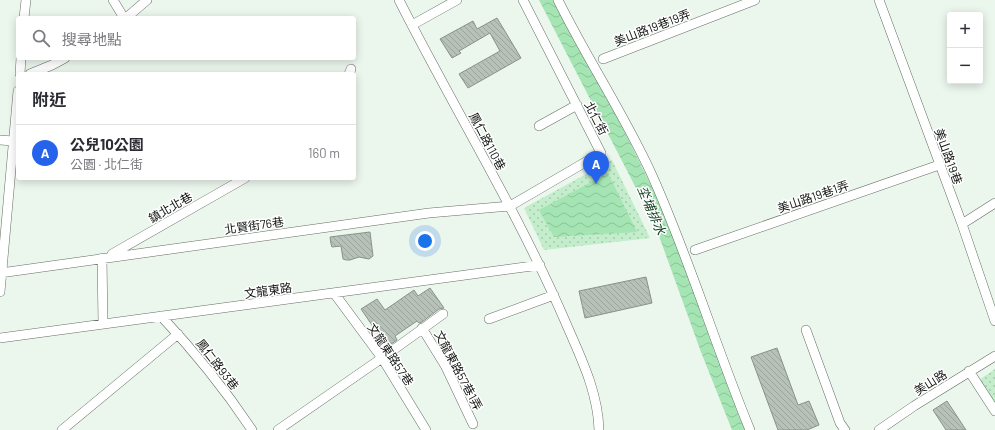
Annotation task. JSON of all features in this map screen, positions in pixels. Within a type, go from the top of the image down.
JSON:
[{"type":"street","points":[[24,16],[26,0]]},
{"type":"street","points":[[113,0],[124,16]]},
{"type":"street","points":[[128,16],[148,0]]},
{"type":"street","name":"鳳仁路110巷","points":[[399,0],[510,206],[554,295],[590,379],[599,417],[599,430]]},
{"type":"street","points":[[412,25],[457,0]]},
{"type":"street","name":"北仁街","points":[[510,206],[601,153],[523,0]]},
{"type":"street","points":[[558,0],[576,38],[626,125],[650,172],[679,240],[750,430]]},
{"type":"street","name":"美山路19巷19弄","points":[[603,59],[755,0]]},
{"type":"street","name":"美山路19巷","points":[[879,0],[962,224],[995,321]]},
{"type":"street","points":[[20,72],[21,60]]},
{"type":"street","points":[[36,72],[52,66],[62,60]]},
{"type":"street","points":[[539,126],[577,105]]},
{"type":"street","points":[[0,292],[16,112]]},
{"type":"street","points":[[0,140],[13,141]]},
{"type":"street","name":"美山路19巷1弄","points":[[695,250],[939,165]]},
{"type":"street","name":"鎮北北巷","points":[[105,258],[242,180]]},
{"type":"street","points":[[962,224],[995,203]]},
{"type":"street","name":"北賢街76巷","points":[[1,273],[429,213],[510,206]]},
{"type":"street","points":[[103,324],[105,258]]},
{"type":"street","name":"文龍東路","points":[[0,338],[540,265]]},
{"type":"street","name":"文龍東路57巷","points":[[334,293],[382,358],[426,430]]},
{"type":"street","points":[[488,319],[554,295]]},
{"type":"street","points":[[278,430],[443,314]]},
{"type":"street","name":"鳳仁路93巷","points":[[161,316],[178,334],[240,412],[252,430]]},
{"type":"street","name":"文龍東路57巷1弄","points":[[422,328],[446,367],[473,424]]},
{"type":"street","points":[[806,330],[840,423],[845,430]]},
{"type":"street","points":[[68,428],[178,334]]},
{"type":"street","name":"美山路","points":[[878,430],[995,356]]},
{"type":"street","points":[[970,371],[995,411]]},
{"type":"shaded area","points":[[612,160],[650,238],[544,250],[524,208]]},
{"type":"shaded area","points":[[995,369],[995,404],[979,380]]},
{"type":"water","name":"坔埔排水","points":[[539,0],[558,0],[593,67],[690,265],[753,430],[732,430],[701,352],[655,225]]},
{"type":"water","points":[[608,173],[637,232],[554,237],[539,210]]},
{"type":"building","points":[[497,18],[521,58],[468,88],[459,74],[500,51],[490,33],[459,51],[461,53],[452,58],[440,39],[473,21],[477,29]]},
{"type":"building","points":[[370,232],[373,256],[369,259],[359,257],[346,260],[343,259],[341,246],[332,247],[330,237]]},
{"type":"building","points":[[646,277],[652,303],[585,318],[579,291]]},
{"type":"building","points":[[430,288],[444,308],[439,309],[422,322],[419,323],[417,321],[395,336],[397,340],[387,347],[361,309],[377,299],[385,310],[414,290],[418,296]]},
{"type":"building","points":[[777,348],[798,405],[809,401],[819,425],[807,430],[778,430],[751,357]]},
{"type":"building","points":[[947,401],[966,430],[946,430],[933,410]]},
{"type":"place","name":"公兒10公園","points":[[596,184]]}]
